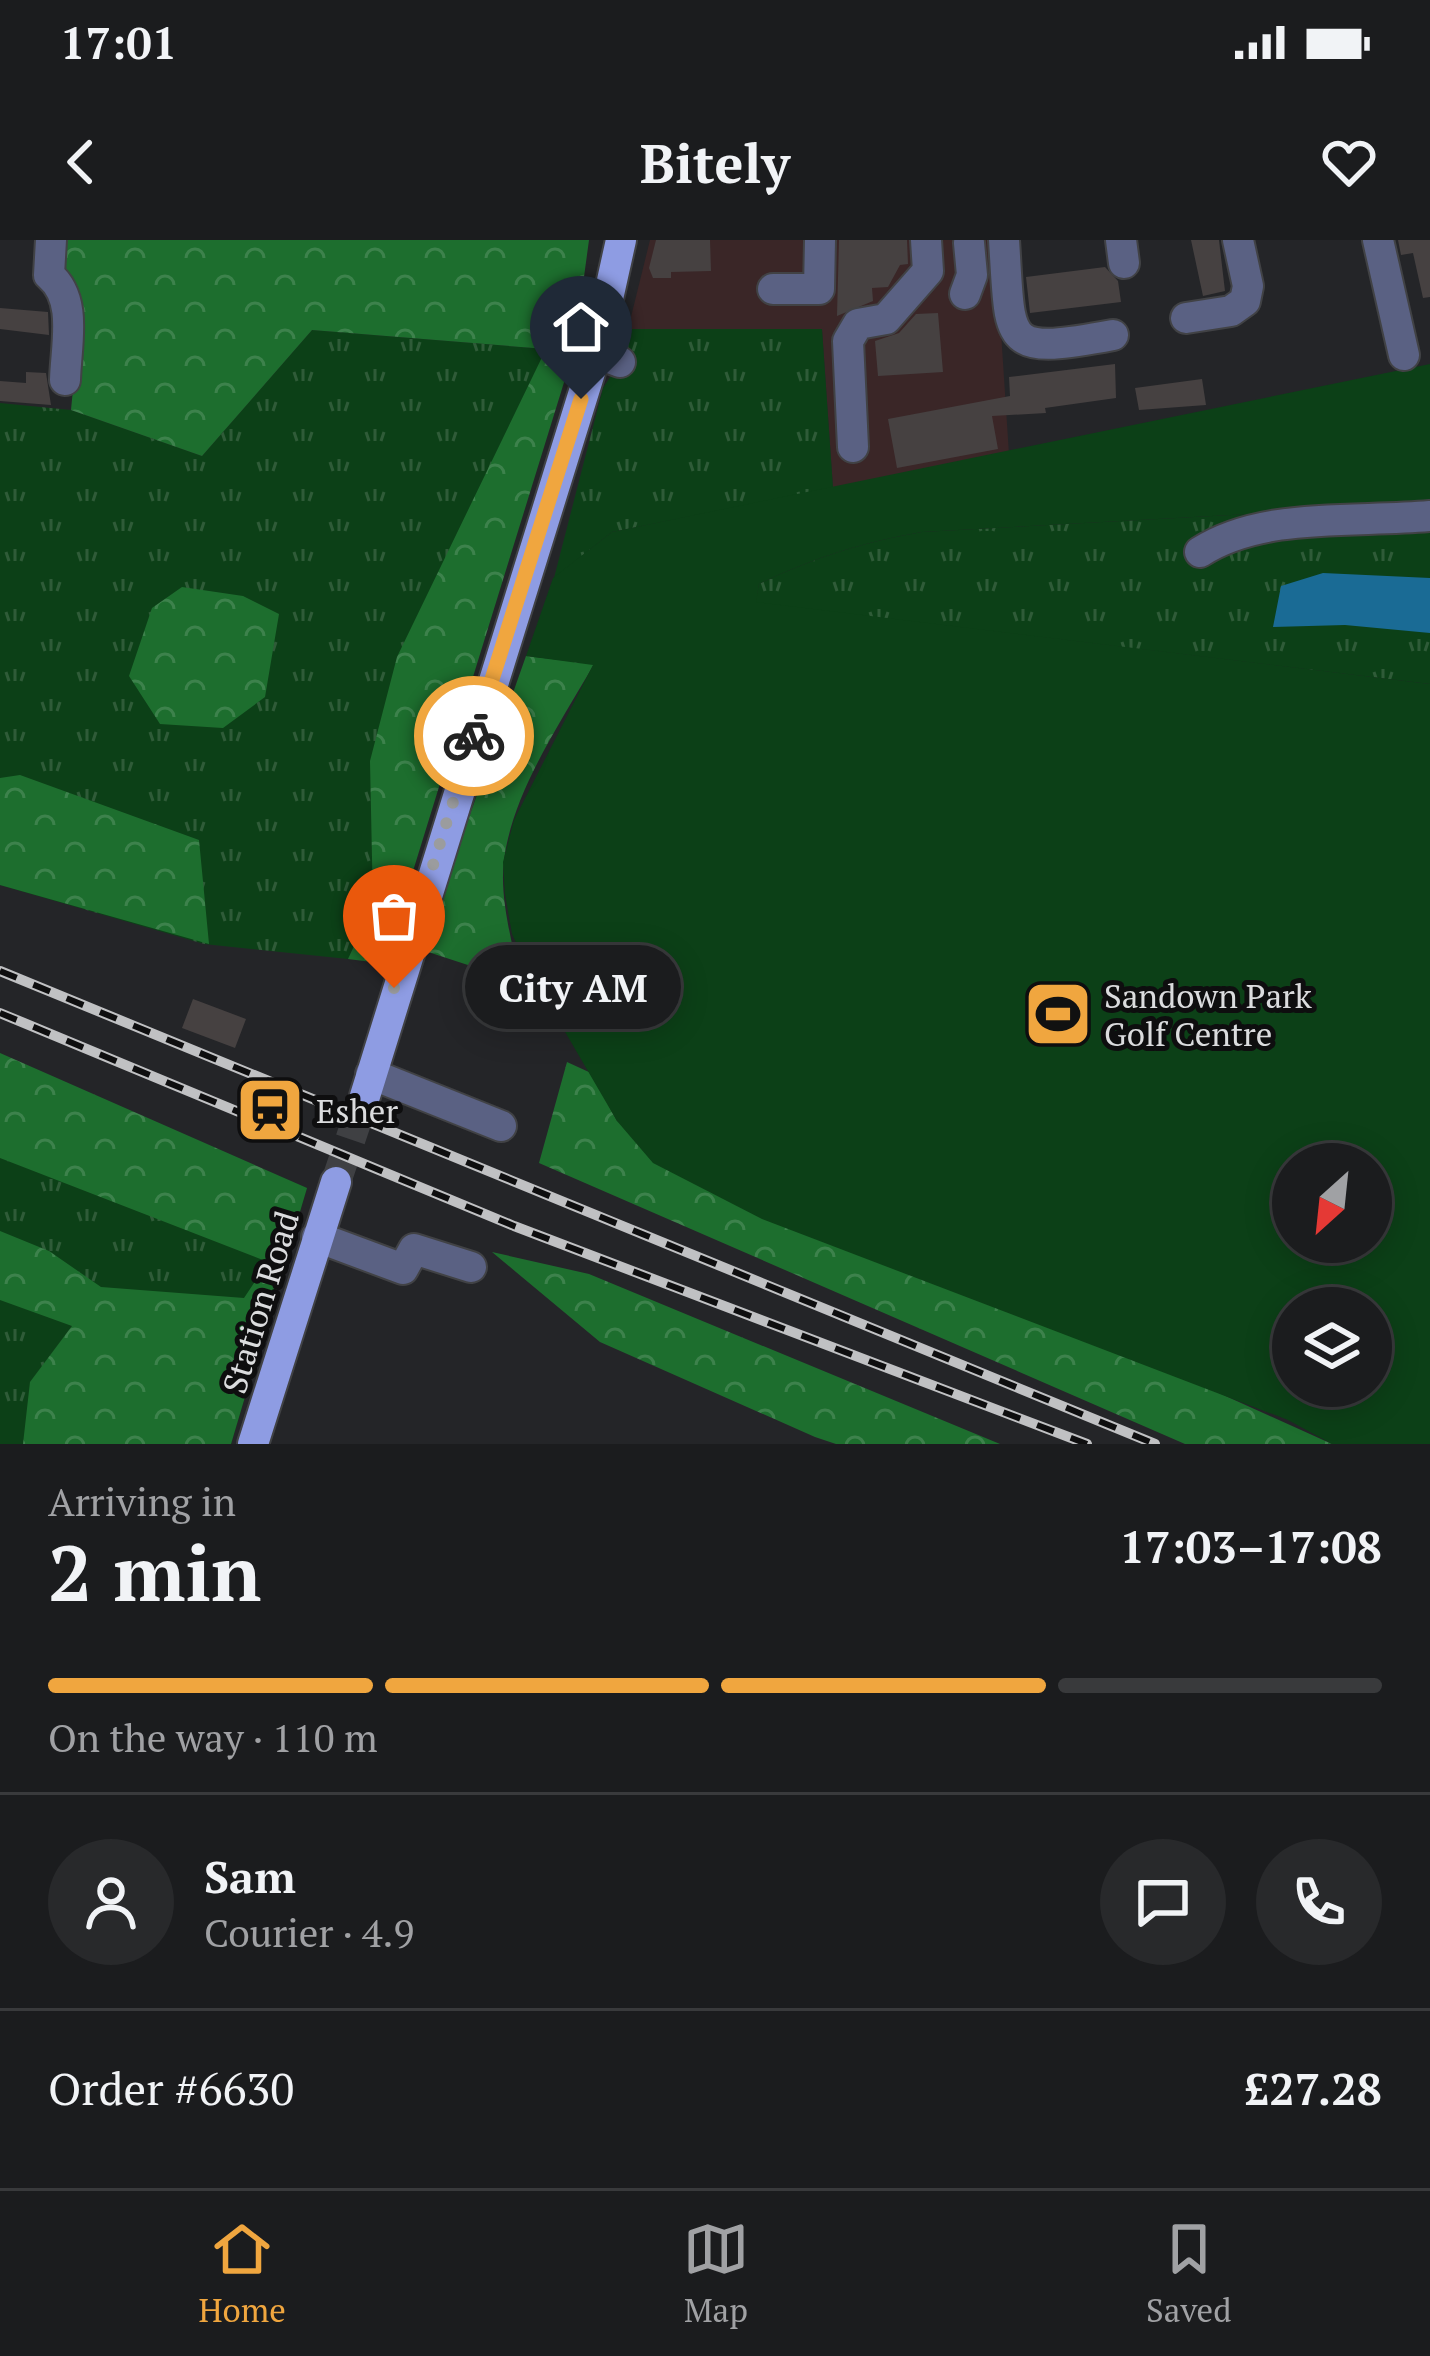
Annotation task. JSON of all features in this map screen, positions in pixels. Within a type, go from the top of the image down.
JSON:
[{"type":"main road","points":[[368,1085],[608,358],[621,240]]},
{"type":"main road","name":"Station Road","points":[[253,1444],[336,1182]]},
{"type":"street","points":[[51,240],[49,274],[64,287],[68,300],[65,380]]},
{"type":"street","points":[[773,289],[819,289],[820,240]]},
{"type":"street","points":[[853,447],[848,341],[858,324],[886,319],[928,271],[926,240]]},
{"type":"street","points":[[1004,240],[1010,327],[1020,339],[1052,346],[1113,335]]},
{"type":"street","points":[[1186,318],[1231,310],[1245,301],[1248,286],[1238,240]]},
{"type":"street","points":[[1378,240],[1404,355]]},
{"type":"street","points":[[965,294],[972,275],[969,243]]},
{"type":"street","points":[[1200,552],[1226,535],[1260,528],[1430,516]]},
{"type":"street","points":[[368,1085],[501,1126]]},
{"type":"street","points":[[317,1237],[403,1269],[414,1249],[427,1249],[471,1268]]},
{"type":"shaded area","points":[[650,240],[995,240],[1009,454],[833,488],[822,329],[628,329]]},
{"type":"green space","points":[[62,240],[589,240],[574,350],[392,939],[380,963],[348,959],[373,905],[370,761],[397,657],[546,349],[312,330],[202,456],[71,410],[81,306],[59,268]]},
{"type":"green space","points":[[628,329],[822,329],[833,488],[612,532],[554,578],[603,388],[620,362]]},
{"type":"green space","points":[[312,330],[546,349],[373,905],[348,959],[204,944],[0,885],[0,403],[71,410],[202,456]]},
{"type":"green space","points":[[1430,364],[1430,504],[922,532],[799,566],[759,584],[756,602],[1430,684],[1430,1444],[1332,1444],[1288,1420],[762,1219],[653,1163],[617,1121],[529,970],[512,934],[505,894],[503,862],[514,820],[593,665],[526,656],[553,578],[612,532]]},
{"type":"green space","points":[[1430,504],[1430,684],[755,603],[759,584],[779,575],[839,552],[922,532]]},
{"type":"green space","points":[[182,587],[243,596],[279,614],[265,697],[223,728],[160,724],[129,676],[152,608]]},
{"type":"green space","points":[[526,656],[594,664],[540,759],[509,834],[503,890],[520,982],[422,950]]},
{"type":"green space","points":[[20,775],[199,840],[209,944],[0,885],[0,778]]},
{"type":"green space","points":[[0,1053],[307,1188],[231,1444],[23,1444],[30,1382],[72,1326],[0,1300],[0,1231],[49,1251],[101,1287],[244,1298],[268,1262],[0,1158]]},
{"type":"green space","points":[[0,1058],[307,1188],[231,1444],[0,1444]]},
{"type":"green space","points":[[567,1062],[591,1073],[617,1121],[1332,1444],[1185,1444],[539,1163]]},
{"type":"green space","points":[[492,1252],[589,1274],[1000,1444],[836,1444],[815,1437],[600,1342]]},
{"type":"water","points":[[1323,573],[1430,578],[1430,633],[1345,625],[1273,627],[1281,586]]},
{"type":"building","points":[[656,240],[710,240],[711,271],[671,272],[671,278],[653,278],[649,268]]},
{"type":"building","points":[[839,240],[907,240],[908,264],[900,265],[888,287],[872,288],[873,301],[837,316]]},
{"type":"building","points":[[1191,240],[1219,240],[1225,291],[1203,296]]},
{"type":"building","points":[[1398,240],[1430,240],[1430,297],[1423,298],[1413,253],[1401,255]]},
{"type":"building","points":[[1105,267],[1118,281],[1121,302],[1030,313],[1026,277]]},
{"type":"building","points":[[0,308],[48,312],[49,335],[0,329]]},
{"type":"building","points":[[938,313],[943,372],[878,376],[875,341],[899,333],[916,314]]},
{"type":"building","points":[[1115,364],[1116,398],[1045,408],[1046,413],[992,416],[998,449],[897,468],[888,419],[1010,396],[1009,377]]},
{"type":"building","points":[[26,372],[46,373],[51,405],[0,401],[0,381],[26,383]]},
{"type":"building","points":[[1202,379],[1206,405],[1139,410],[1135,388]]},
{"type":"building","points":[[193,999],[246,1019],[235,1048],[182,1028]]},
{"type":"tunnel","points":[[336,1182],[365,1096]]},
{"type":"railway","points":[[0,971],[1155,1444]]},
{"type":"railway","points":[[0,1013],[514,1226],[1087,1444]]},
{"type":"way so far","points":[[394,988],[474,736]]},
{"type":"place","name":"City AM","points":[[394,988]]},
{"type":"place","name":"Sandown Park Golf Centre","points":[[1058,1014]]},
{"type":"place","name":"Esher","points":[[270,1110]]},
{"type":"route","points":[[474,736],[581,399]]}]
